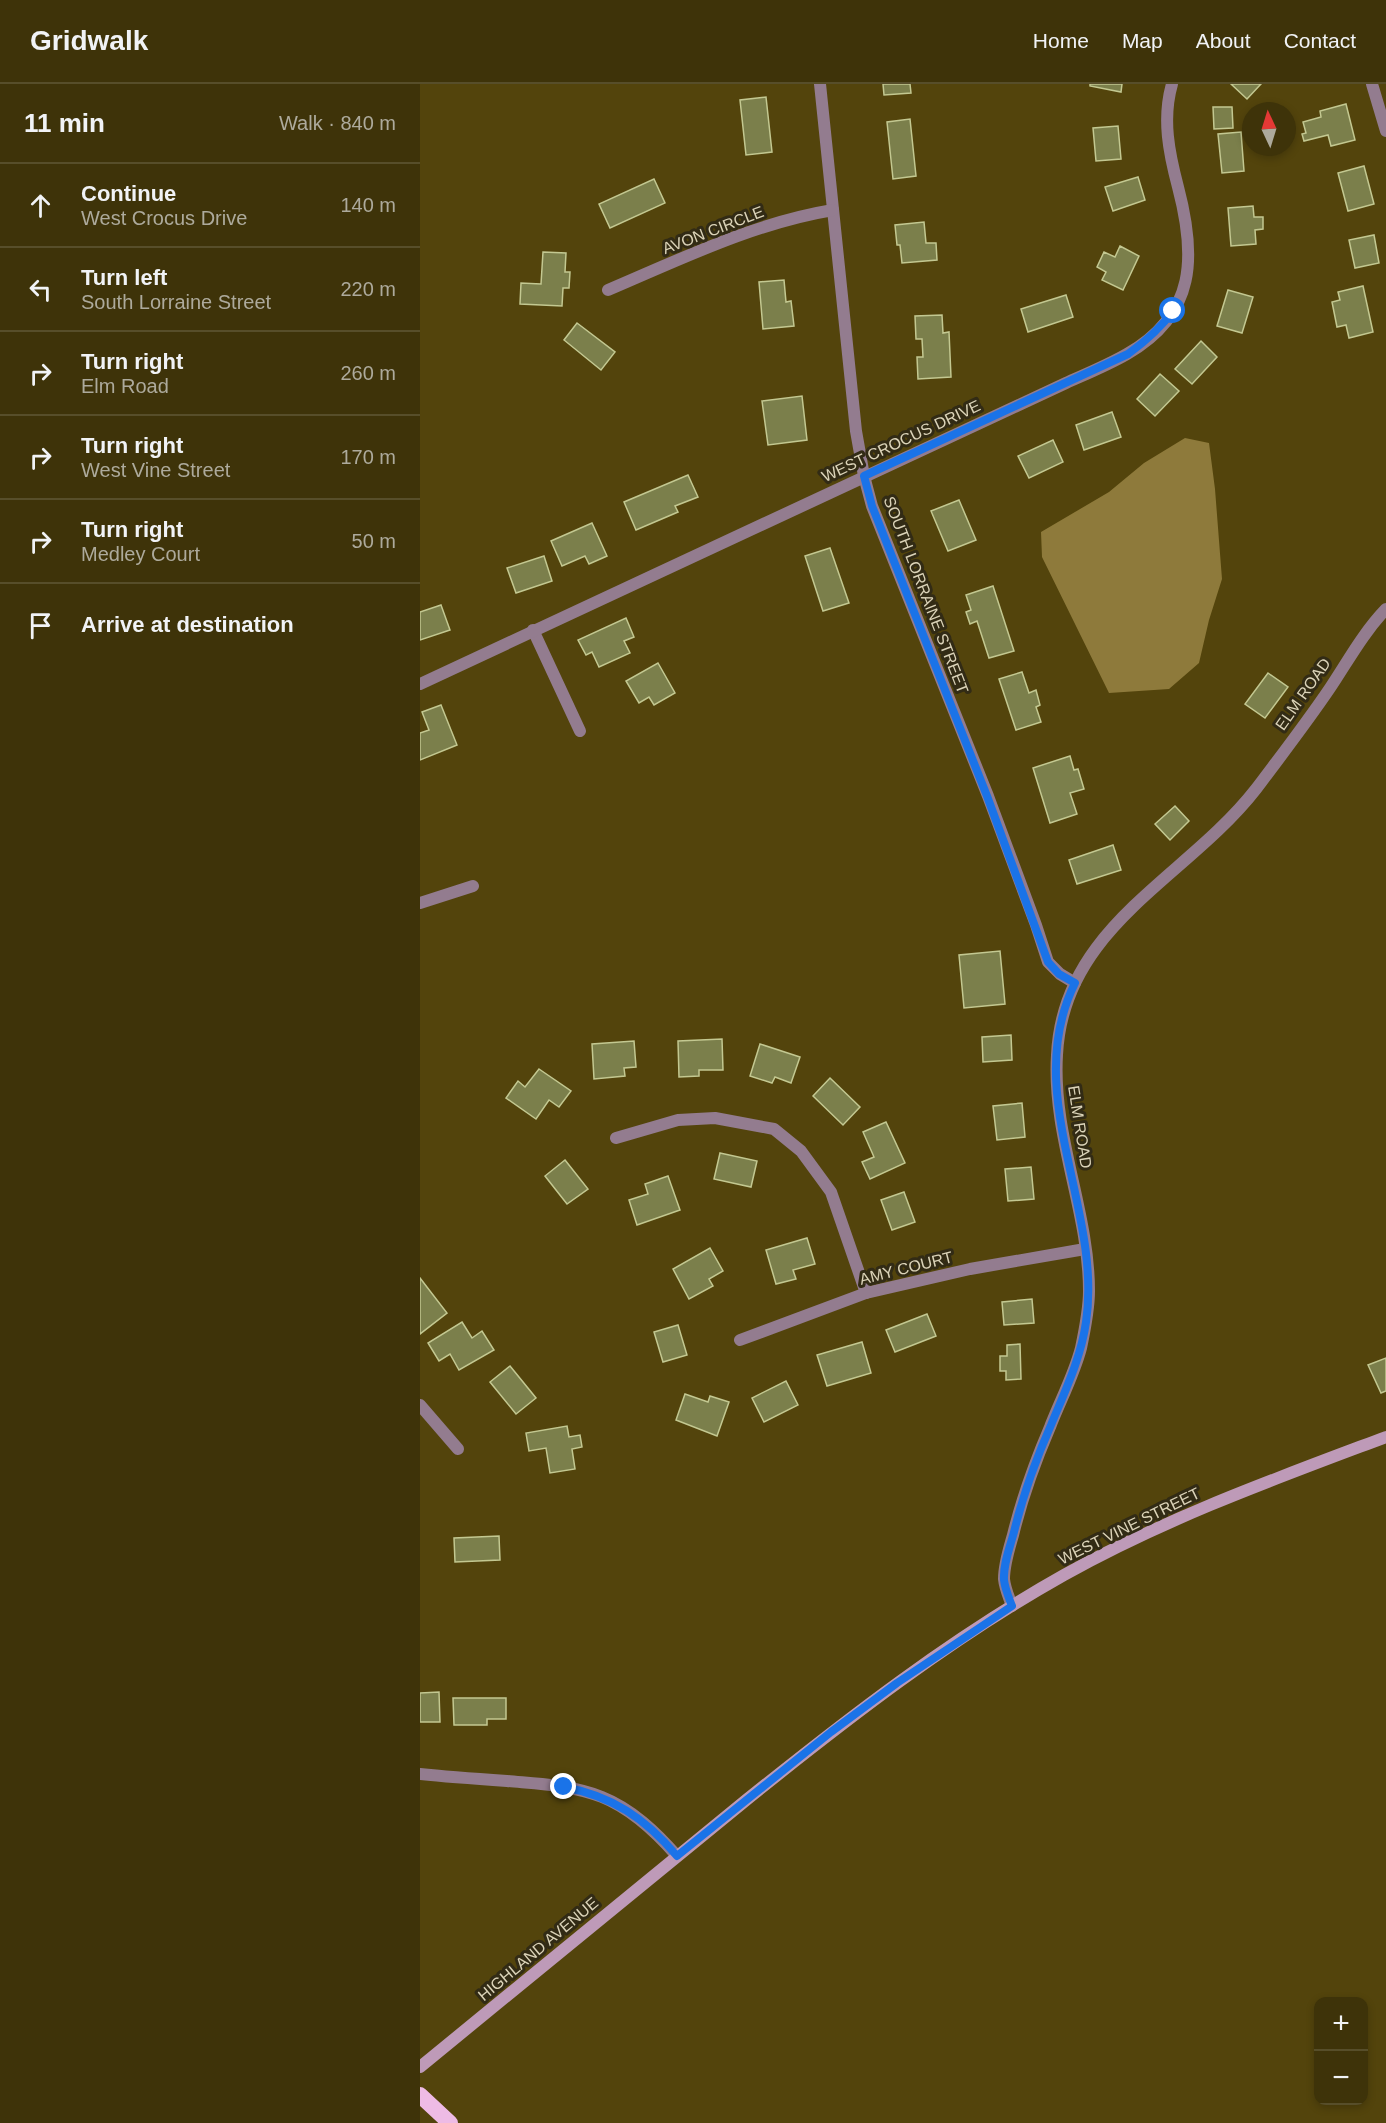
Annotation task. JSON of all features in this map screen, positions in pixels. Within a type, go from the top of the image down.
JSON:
[{"type":"highway","points":[[420,2095],[450,2123]]},
{"type":"main road","name":"WEST VINE STREET","points":[[677,1856],[831,1732],[897,1683],[1012,1606],[1105,1553],[1258,1486],[1386,1437]]},
{"type":"main road","name":"HIGHLAND AVENUE","points":[[420,2067],[677,1856]]},
{"type":"street","name":"SOUTH LORRAINE STREET","points":[[820,84],[856,431],[872,506],[987,796],[1048,962],[1059,974],[1075,983]]},
{"type":"street","name":"WEST CROCUS DRIVE","points":[[420,684],[1128,354],[1146,342],[1173,311],[1182,293],[1190,255],[1186,215],[1170,156],[1166,116],[1172,84]]},
{"type":"street","points":[[1372,84],[1386,131]]},
{"type":"street","name":"AVON CIRCLE","points":[[608,290],[756,229],[833,210]]},
{"type":"street","name":"ELM ROAD","points":[[1012,1606],[1004,1581],[1005,1567],[1021,1502],[1071,1378],[1086,1323],[1089,1293],[1085,1249],[1064,1145],[1056,1084],[1061,1023],[1075,983],[1094,950],[1113,927],[1232,815],[1254,791],[1330,688],[1362,638],[1386,609]]},
{"type":"street","points":[[533,630],[580,731]]},
{"type":"street","points":[[420,903],[473,886]]},
{"type":"street","points":[[616,1138],[687,1119],[715,1118],[774,1129],[801,1151],[831,1192],[866,1293]]},
{"type":"street","name":"AMY COURT","points":[[740,1340],[866,1293],[970,1269],[1085,1249]]},
{"type":"street","points":[[420,1405],[458,1449]]},
{"type":"street","points":[[420,1774],[541,1784],[584,1791],[619,1805],[645,1823],[677,1856]]},
{"type":"shaded area","points":[[1185,438],[1209,443],[1222,579],[1199,663],[1169,689],[1109,693],[1042,557],[1041,532],[1109,492],[1144,463]]},
{"type":"building","points":[[883,84],[910,84],[911,93],[884,95]]},
{"type":"building","points":[[1090,84],[1122,84],[1121,92],[1090,86]]},
{"type":"building","points":[[1231,84],[1261,84],[1247,99]]},
{"type":"building","points":[[766,97],[772,152],[746,155],[740,100]]},
{"type":"building","points":[[1346,104],[1355,140],[1331,146],[1328,135],[1304,141],[1302,134],[1306,133],[1303,122],[1321,117],[1320,111]]},
{"type":"building","points":[[1213,107],[1232,107],[1233,128],[1214,129]]},
{"type":"building","points":[[910,119],[916,176],[893,179],[887,122]]},
{"type":"building","points":[[1118,126],[1121,159],[1096,161],[1093,128]]},
{"type":"building","points":[[1241,132],[1244,171],[1222,173],[1218,134]]},
{"type":"building","points":[[1364,166],[1374,204],[1348,211],[1338,173]]},
{"type":"building","points":[[1138,177],[1145,200],[1113,211],[1105,187]]},
{"type":"building","points":[[654,179],[665,203],[610,228],[599,204]]},
{"type":"building","points":[[1253,206],[1254,217],[1263,217],[1263,229],[1255,230],[1256,244],[1231,246],[1228,208]]},
{"type":"building","points":[[924,222],[926,243],[936,243],[937,260],[902,263],[895,225]]},
{"type":"building","points":[[1374,235],[1379,263],[1355,268],[1349,240]]},
{"type":"building","points":[[1120,246],[1139,256],[1123,290],[1102,280],[1106,272],[1097,267],[1104,252],[1115,257]]},
{"type":"building","points":[[543,252],[566,253],[565,272],[570,272],[569,288],[563,288],[562,306],[520,304],[521,283],[541,284]]},
{"type":"building","points":[[784,280],[786,302],[791,301],[794,326],[763,329],[759,282]]},
{"type":"building","points":[[1363,286],[1373,332],[1349,338],[1346,325],[1337,327],[1332,302],[1340,300],[1338,292]]},
{"type":"building","points":[[1228,290],[1253,297],[1242,333],[1217,326]]},
{"type":"building","points":[[1066,295],[1073,317],[1028,332],[1021,309]]},
{"type":"building","points":[[942,315],[943,333],[949,332],[951,377],[918,379],[917,357],[923,357],[922,339],[916,339],[915,316]]},
{"type":"building","points":[[577,323],[615,352],[601,370],[564,340]]},
{"type":"building","points":[[1201,341],[1217,357],[1192,384],[1175,369]]},
{"type":"building","points":[[1160,374],[1179,391],[1155,416],[1137,399]]},
{"type":"building","points":[[802,396],[807,440],[768,445],[762,401]]},
{"type":"building","points":[[1112,412],[1121,437],[1084,450],[1076,425]]},
{"type":"building","points":[[1053,440],[1063,462],[1029,478],[1018,456]]},
{"type":"building","points":[[688,475],[698,497],[675,506],[678,512],[636,530],[624,502]]},
{"type":"building","points":[[959,500],[976,540],[948,551],[931,511]]},
{"type":"building","points":[[592,523],[607,556],[589,564],[585,556],[562,566],[551,541]]},
{"type":"building","points":[[830,548],[849,603],[823,611],[805,556]]},
{"type":"building","points":[[544,556],[552,581],[516,593],[507,568]]},
{"type":"building","points":[[993,586],[1014,651],[989,658],[977,621],[970,624],[966,612],[971,610],[966,595]]},
{"type":"building","points":[[441,605],[450,630],[420,640],[420,612]]},
{"type":"building","points":[[626,618],[634,637],[624,641],[630,653],[599,667],[592,652],[586,655],[578,640]]},
{"type":"building","points":[[658,663],[675,693],[654,705],[649,697],[639,703],[626,681]]},
{"type":"building","points":[[1022,672],[1029,693],[1036,690],[1040,705],[1036,707],[1041,722],[1016,730],[999,679]]},
{"type":"building","points":[[1268,673],[1288,687],[1265,718],[1245,704]]},
{"type":"building","points":[[441,705],[457,745],[420,760],[420,733],[429,730],[422,712]]},
{"type":"building","points":[[1070,756],[1074,770],[1078,769],[1084,789],[1070,793],[1077,814],[1050,823],[1033,768]]},
{"type":"building","points":[[1175,806],[1189,821],[1170,840],[1155,824]]},
{"type":"building","points":[[1113,845],[1121,870],[1077,884],[1069,860]]},
{"type":"building","points":[[1000,951],[1005,1004],[964,1008],[959,955]]},
{"type":"building","points":[[1011,1035],[1012,1060],[983,1062],[982,1037]]},
{"type":"building","points":[[722,1039],[723,1070],[699,1070],[699,1076],[679,1077],[678,1041]]},
{"type":"building","points":[[634,1041],[636,1067],[624,1068],[625,1076],[594,1079],[592,1044]]},
{"type":"building","points":[[760,1044],[800,1057],[791,1083],[775,1077],[772,1083],[750,1076]]},
{"type":"building","points":[[539,1069],[571,1091],[559,1107],[549,1100],[536,1119],[506,1098],[518,1081],[525,1087]]},
{"type":"building","points":[[830,1078],[860,1107],[843,1125],[813,1096]]},
{"type":"building","points":[[1022,1103],[1025,1137],[997,1140],[993,1106]]},
{"type":"building","points":[[886,1122],[905,1163],[870,1179],[862,1162],[874,1157],[863,1132]]},
{"type":"building","points":[[720,1153],[757,1161],[751,1187],[714,1179]]},
{"type":"building","points":[[565,1160],[588,1189],[567,1204],[545,1176]]},
{"type":"building","points":[[1031,1167],[1034,1199],[1008,1201],[1005,1169]]},
{"type":"building","points":[[668,1176],[680,1210],[637,1225],[629,1200],[648,1194],[645,1184]]},
{"type":"building","points":[[904,1192],[915,1222],[892,1230],[881,1200]]},
{"type":"building","points":[[807,1238],[815,1264],[793,1270],[796,1279],[776,1284],[766,1250]]},
{"type":"building","points":[[710,1248],[723,1271],[709,1279],[713,1286],[689,1299],[673,1269]]},
{"type":"building","points":[[420,1278],[447,1313],[420,1334]]},
{"type":"building","points":[[1032,1299],[1034,1323],[1004,1325],[1002,1302]]},
{"type":"building","points":[[927,1314],[936,1336],[895,1352],[886,1330]]},
{"type":"building","points":[[462,1322],[472,1338],[482,1331],[494,1350],[459,1370],[450,1354],[439,1361],[428,1343]]},
{"type":"building","points":[[678,1325],[687,1355],[663,1362],[654,1332]]},
{"type":"building","points":[[862,1342],[871,1373],[827,1386],[817,1355]]},
{"type":"building","points":[[1020,1344],[1021,1379],[1006,1380],[1006,1371],[1000,1371],[1000,1356],[1007,1356],[1007,1345]]},
{"type":"building","points":[[1386,1358],[1386,1391],[1381,1393],[1368,1365]]},
{"type":"building","points":[[510,1366],[536,1398],[516,1414],[490,1382]]},
{"type":"building","points":[[786,1381],[798,1405],[764,1422],[752,1398]]},
{"type":"building","points":[[685,1394],[708,1402],[710,1396],[729,1402],[717,1436],[676,1420]]},
{"type":"building","points":[[567,1426],[569,1437],[580,1435],[582,1447],[572,1449],[575,1469],[550,1473],[546,1448],[529,1451],[526,1433]]},
{"type":"building","points":[[499,1536],[500,1560],[455,1562],[454,1538]]},
{"type":"building","points":[[439,1692],[440,1722],[420,1722],[420,1693]]},
{"type":"building","points":[[453,1698],[506,1698],[506,1719],[487,1719],[487,1725],[454,1725]]},
{"type":"route","points":[[564,1787],[603,1797],[619,1805],[645,1823],[677,1856],[831,1732],[897,1683],[1012,1606],[1004,1581],[1005,1567],[1021,1502],[1071,1378],[1086,1323],[1089,1293],[1087,1263],[1083,1233],[1064,1145],[1056,1084],[1061,1023],[1075,983],[1059,974],[1048,962],[987,796],[872,506],[864,476],[1128,354],[1146,342],[1173,311]]}]
